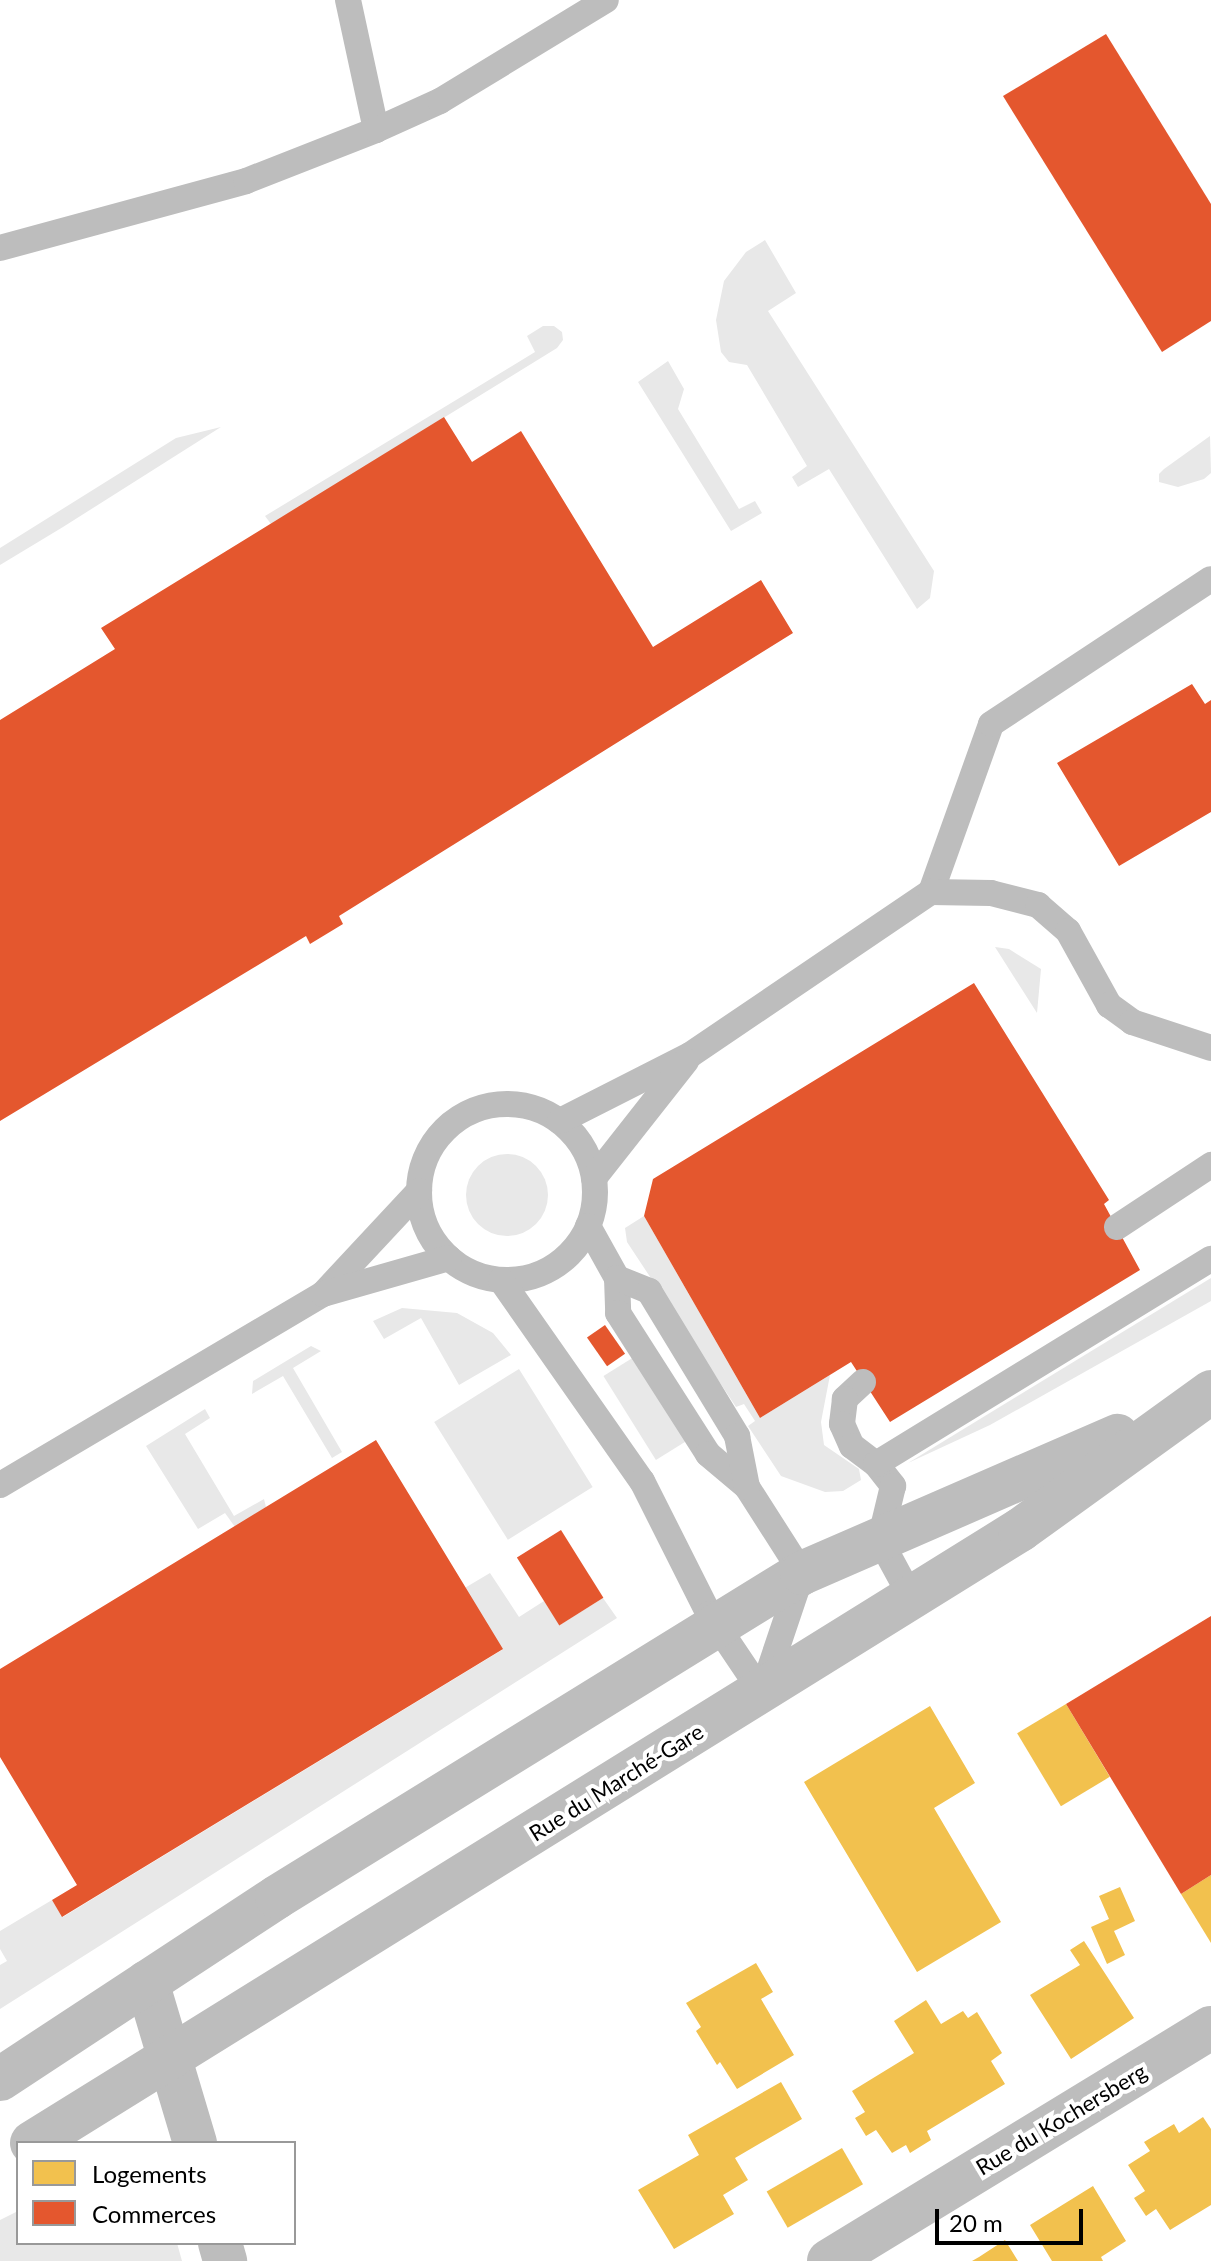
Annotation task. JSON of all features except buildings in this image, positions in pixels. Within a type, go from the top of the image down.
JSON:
[{"type":"street","name":"Rue du Marché-Gare","points":[[0,2079],[277,1897],[802,1573],[1200,1398]]},
{"type":"street","name":"Rue du Marché-Gare","points":[[35,2141],[762,1693],[1020,1530],[1200,1398]]},
{"type":"street","points":[[147,1982],[194,2141]]},
{"type":"street","name":"Rue du Kochersberg","points":[[829,2261],[1211,2028]]},
{"type":"lane","points":[[348,0],[376,130]]},
{"type":"lane","points":[[0,248],[246,181],[376,130],[440,101],[606,0]]},
{"type":"lane","points":[[931,892],[991,724],[1211,579]]},
{"type":"lane","points":[[560,1121],[690,1055],[931,892],[991,893],[1038,905],[1068,931],[1109,1005],[1132,1022],[1208,1045]]},
{"type":"lane","points":[[594,1178],[690,1055]]},
{"type":"lane","points":[[500,1104],[521,1104],[560,1121],[588,1156],[594,1178],[594,1202],[588,1226],[574,1250],[553,1267],[528,1277],[501,1280],[465,1269],[449,1258],[432,1239],[422,1216],[419,1191],[423,1165],[434,1142],[452,1123],[474,1110],[500,1104]]},
{"type":"lane","points":[[1117,1227],[1211,1165]]},
{"type":"lane","points":[[323,1294],[419,1191]]},
{"type":"lane","points":[[588,1226],[617,1278],[618,1313],[708,1454],[747,1487],[802,1573],[762,1693]]},
{"type":"lane","points":[[0,1485],[323,1294],[449,1258]]},
{"type":"lane","points":[[876,1464],[1211,1259]]},
{"type":"lane","points":[[617,1278],[649,1291],[737,1436],[747,1487]]},
{"type":"lane","points":[[501,1280],[642,1481],[718,1627],[762,1693]]},
{"type":"lane","points":[[863,1382],[845,1399],[842,1424],[852,1446],[876,1464],[893,1486],[880,1540],[911,1597]]},
{"type":"shaded area","points":[[765,240],[796,293],[768,311],[934,571],[930,598],[917,609],[829,469],[798,487],[792,477],[807,466],[747,365],[729,362],[721,352],[716,320],[724,281],[746,252]]},
{"type":"shaded area","points":[[543,326],[554,326],[562,332],[563,340],[557,348],[271,524],[265,516],[535,352],[527,336]]},
{"type":"shaded area","points":[[668,361],[684,389],[678,409],[739,509],[755,501],[762,513],[731,531],[638,382]]},
{"type":"shaded area","points":[[221,427],[0,565],[0,548],[176,438]]},
{"type":"shaded area","points":[[1210,436],[1211,473],[1204,479],[1178,487],[1159,482],[1159,474],[1164,469]]},
{"type":"shaded area","points":[[995,947],[1009,949],[1041,969],[1037,1013]]},
{"type":"shaded area","points":[[507,1154],[523,1157],[536,1166],[545,1179],[548,1195],[545,1211],[536,1224],[523,1233],[507,1236],[491,1233],[478,1224],[469,1211],[466,1195],[469,1179],[478,1166],[491,1157]]},
{"type":"shaded area","points":[[644,1216],[760,1418],[830,1375],[821,1422],[824,1445],[859,1469],[861,1480],[843,1491],[825,1492],[781,1476],[748,1426],[755,1421],[744,1404],[736,1407],[627,1242],[625,1228]]},
{"type":"shaded area","points":[[1211,1278],[1211,1301],[990,1425],[908,1463]]},
{"type":"shaded area","points":[[402,1308],[457,1313],[493,1333],[511,1355],[459,1385],[421,1318],[384,1339],[373,1321]]},
{"type":"shaded area","points":[[311,1346],[321,1351],[293,1368],[342,1452],[332,1458],[283,1376],[252,1394],[253,1381]]},
{"type":"shaded area","points":[[634,1357],[686,1441],[656,1460],[603,1376]]},
{"type":"shaded area","points":[[519,1369],[593,1487],[508,1540],[434,1422]]},
{"type":"shaded area","points":[[205,1409],[210,1418],[185,1434],[234,1516],[264,1499],[266,1507],[235,1527],[225,1513],[198,1529],[146,1446]]},
{"type":"shaded area","points":[[490,1573],[519,1617],[544,1601],[560,1625],[603,1598],[617,1618],[0,2009],[0,1965],[7,1961],[0,1949],[0,1931],[52,1900],[63,1917],[502,1650],[463,1589]]},
{"type":"shaded area","points":[[16,2212],[16,2245],[178,2245],[182,2261],[0,2261],[0,2220]]}]
